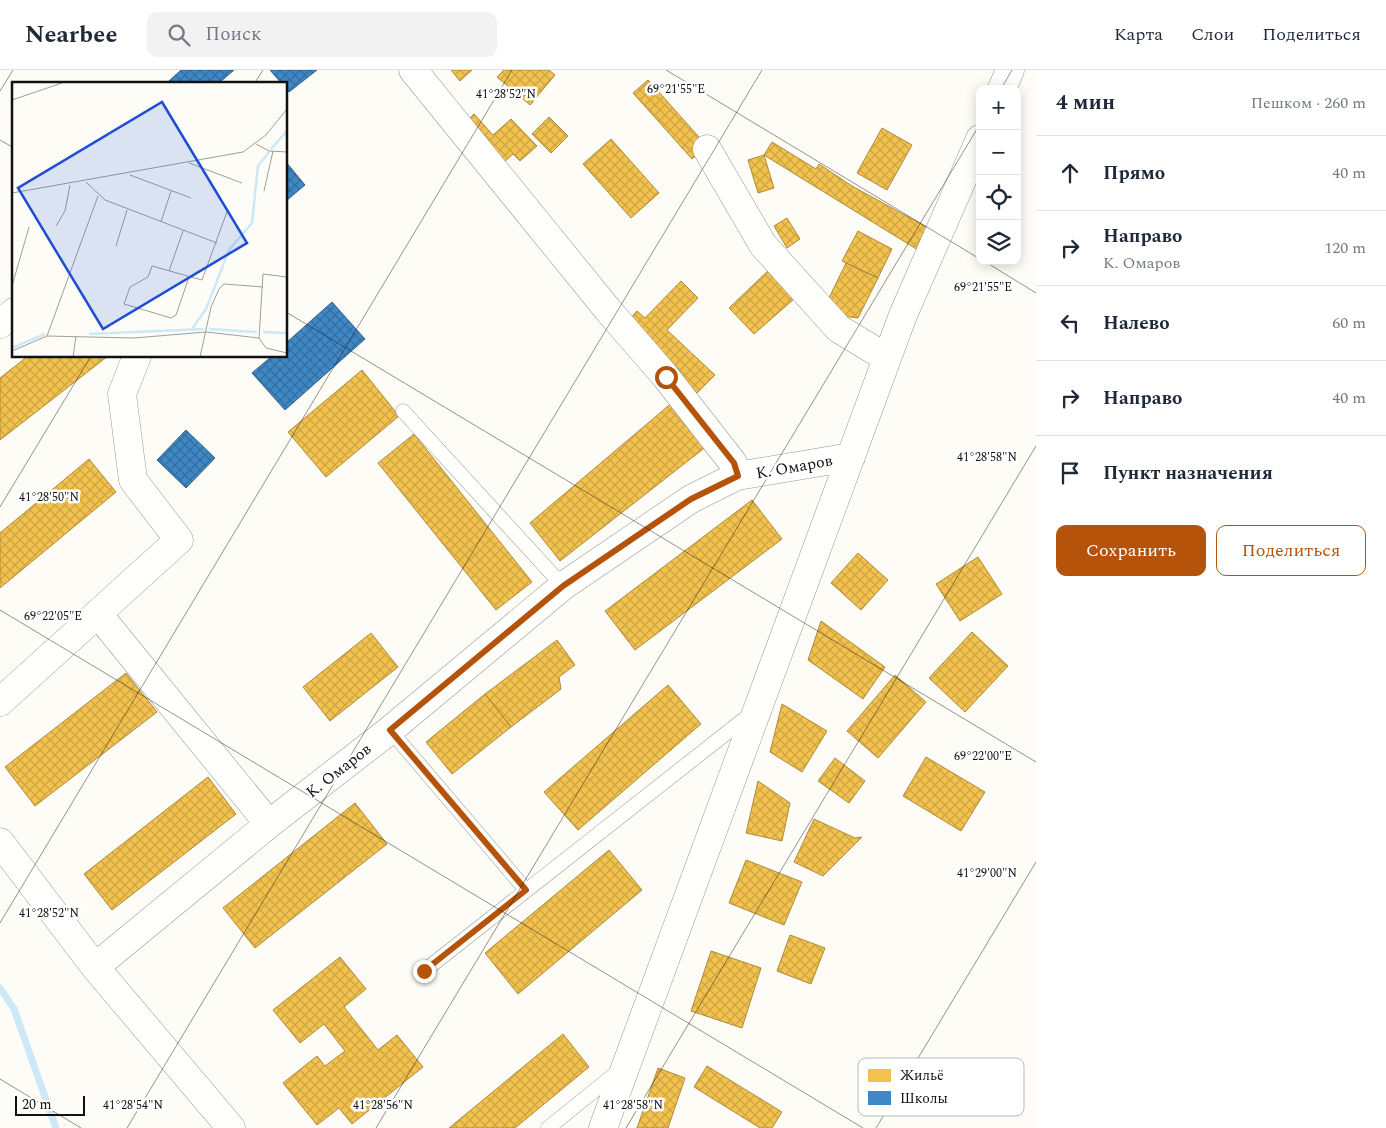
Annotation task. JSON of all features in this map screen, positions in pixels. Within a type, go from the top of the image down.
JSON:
[{"type":"street","points":[[413,70],[608,310],[666,377],[734,463],[738,476]]},
{"type":"street","points":[[1004,85],[1010,70]]},
{"type":"street","points":[[604,1128],[903,315],[976,148]]},
{"type":"street","points":[[707,149],[763,246],[838,329],[887,358]]},
{"type":"street","points":[[0,324],[12,314]]},
{"type":"street","points":[[0,701],[179,540],[133,480],[122,394],[135,358]]},
{"type":"street","name":"К. Омаров","points":[[95,967],[269,824],[390,730],[563,586],[691,499],[738,476],[851,457]]},
{"type":"street","points":[[98,614],[269,824]]},
{"type":"street","points":[[0,842],[95,967],[232,1128]]},
{"type":"lane","points":[[403,411],[563,586]]},
{"type":"lane","points":[[424,971],[758,708]]},
{"type":"lane","points":[[390,730],[526,890]]},
{"type":"lane","points":[[548,1128],[627,1064]]},
{"type":"building: Жильё","points":[[451,70],[472,70],[460,81]]},
{"type":"building: Жильё","points":[[504,70],[549,70],[555,75],[530,105],[497,77]]},
{"type":"building: Жильё","points":[[648,80],[707,146],[692,159],[633,93]]},
{"type":"building: Жильё","points":[[474,114],[493,135],[511,119],[537,146],[520,161],[513,154],[502,164],[464,124]]},
{"type":"building: Жильё","points":[[549,117],[568,136],[551,153],[532,134]]},
{"type":"building: Жильё","points":[[882,128],[912,145],[887,190],[857,173]]},
{"type":"building: Жильё","points":[[611,139],[659,193],[631,218],[583,164]]},
{"type":"building: Жильё","points":[[772,142],[816,169],[819,164],[852,186],[932,230],[918,250],[764,155]]},
{"type":"building: Жильё","points":[[764,155],[774,188],[758,193],[748,160]]},
{"type":"building: Жильё","points":[[787,218],[800,239],[787,248],[774,226]]},
{"type":"building: Жильё","points":[[858,231],[892,249],[878,278],[842,261]]},
{"type":"building: Жильё","points":[[846,263],[878,278],[858,318],[834,315],[827,302]]},
{"type":"building: Жильё","points":[[773,266],[802,292],[754,334],[729,308]]},
{"type":"building: Жильё","points":[[681,281],[698,298],[667,330],[715,375],[697,393],[625,324],[637,311],[645,318]]},
{"type":"building: Жильё","points":[[25,358],[105,358],[0,440],[0,378]]},
{"type":"building: Жильё","points":[[362,370],[399,416],[326,477],[288,432]]},
{"type":"building: Жильё","points":[[674,401],[707,446],[560,561],[530,523]]},
{"type":"building: Жильё","points":[[414,434],[532,582],[496,610],[378,463]]},
{"type":"building: Жильё","points":[[89,459],[116,492],[0,588],[0,533]]},
{"type":"building: Жильё","points":[[752,500],[782,539],[635,650],[605,611]]},
{"type":"building: Жильё","points":[[858,553],[888,580],[861,610],[831,583]]},
{"type":"building: Жильё","points":[[978,557],[1002,594],[960,621],[936,584]]},
{"type":"building: Жильё","points":[[821,621],[885,667],[863,699],[808,660]]},
{"type":"building: Жильё","points":[[972,632],[1008,666],[965,712],[929,678]]},
{"type":"building: Жильё","points":[[371,633],[398,667],[330,721],[303,687]]},
{"type":"building: Жильё","points":[[557,640],[575,665],[559,677],[561,689],[511,727],[485,694]]},
{"type":"building: Жильё","points":[[126,673],[157,712],[35,806],[5,767]]},
{"type":"building: Жильё","points":[[895,675],[926,702],[878,758],[847,731]]},
{"type":"building: Жильё","points":[[668,685],[701,724],[578,830],[544,792]]},
{"type":"building: Жильё","points":[[485,694],[511,727],[452,774],[426,742]]},
{"type":"building: Жильё","points":[[782,704],[827,731],[802,772],[770,752]]},
{"type":"building: Жильё","points":[[926,757],[985,792],[961,831],[903,796]]},
{"type":"building: Жильё","points":[[835,758],[865,781],[849,803],[818,781]]},
{"type":"building: Жильё","points":[[208,777],[236,814],[112,910],[84,874]]},
{"type":"building: Жильё","points":[[758,781],[790,803],[782,841],[746,833]]},
{"type":"building: Жильё","points":[[355,803],[387,844],[255,948],[223,908]]},
{"type":"building: Жильё","points":[[814,819],[855,838],[862,837],[823,876],[794,862]]},
{"type":"building: Жильё","points":[[609,850],[642,890],[518,994],[485,953]]},
{"type":"building: Жильё","points":[[746,860],[802,882],[784,925],[729,903]]},
{"type":"building: Жильё","points":[[790,935],[825,948],[811,984],[777,971]]},
{"type":"building: Жильё","points":[[711,951],[761,968],[742,1028],[691,1011]]},
{"type":"building: Жильё","points":[[340,957],[366,989],[344,1007],[378,1050],[397,1035],[423,1067],[352,1124],[339,1108],[317,1125],[283,1083],[317,1056],[325,1066],[345,1051],[324,1024],[300,1043],[273,1010]]},
{"type":"building: Жильё","points":[[563,1034],[589,1067],[515,1128],[449,1128]]},
{"type":"building: Жильё","points":[[707,1066],[782,1112],[772,1128],[760,1128],[694,1087]]},
{"type":"building: Жильё","points":[[658,1068],[685,1078],[668,1128],[637,1128]]},
{"type":"building: Школы","points":[[181,70],[234,70],[220,82],[169,81]]},
{"type":"building: Школы","points":[[270,70],[317,70],[289,92],[288,82],[280,82]]},
{"type":"building: Школы","points":[[288,164],[305,185],[288,199]]},
{"type":"building: Школы","points":[[332,302],[365,339],[285,410],[252,373],[270,358],[288,358],[288,341]]},
{"type":"building: Школы","points":[[186,430],[215,458],[186,488],[157,460]]},
{"type":"waterway","points":[[0,988],[14,1009],[56,1128]]},
{"type":"route","points":[[424,971],[526,890],[390,730],[563,586],[691,499],[738,476],[734,463],[666,377]]}]
